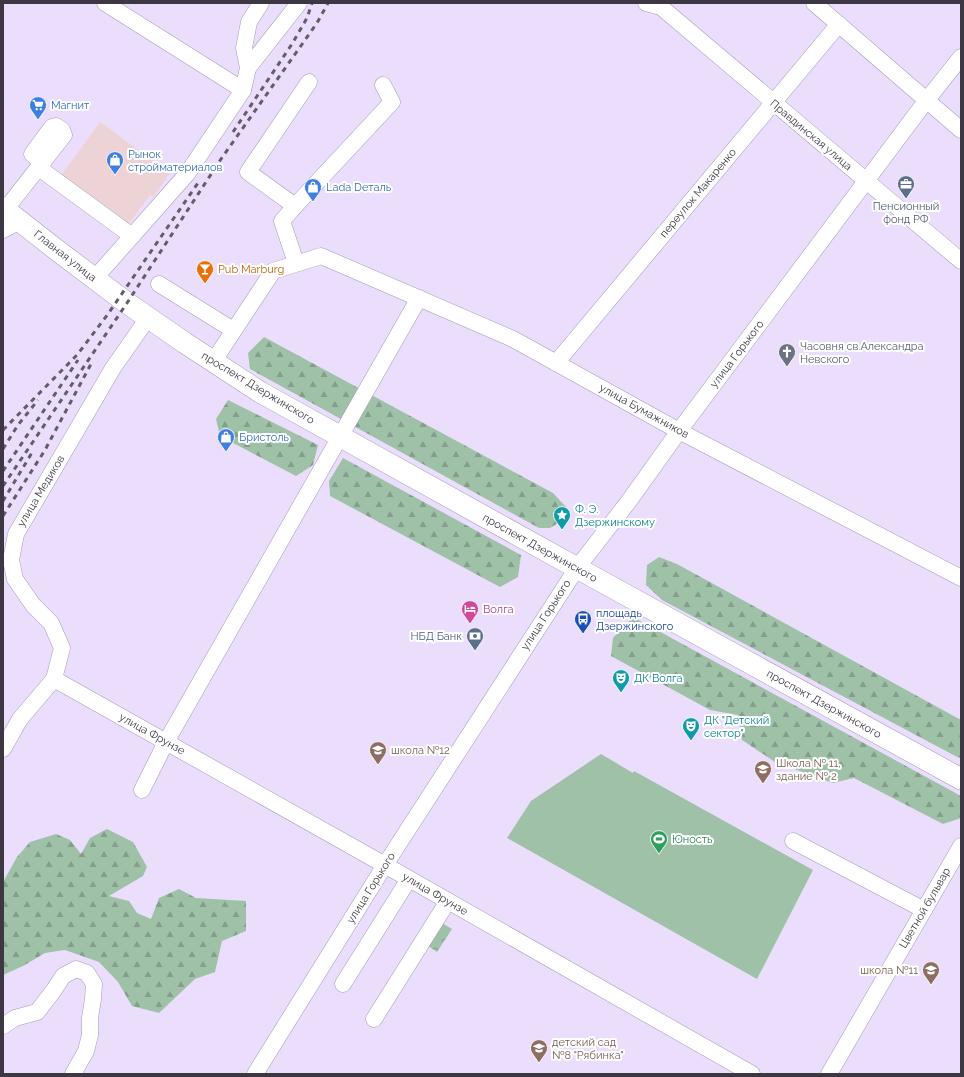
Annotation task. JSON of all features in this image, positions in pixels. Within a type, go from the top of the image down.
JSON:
[{"type":"main road","name":"Главная улица","points":[[8,217],[127,303]]},
{"type":"main road","name":"проспект Дзержинского","points":[[127,303],[213,362],[272,399],[961,779]]},
{"type":"street","points":[[105,3],[243,90]]},
{"type":"street","points":[[94,279],[187,174],[243,90],[248,68],[244,48],[250,22],[261,3]]},
{"type":"street","points":[[248,68],[299,3]]},
{"type":"street","name":"Правдинская улица","points":[[646,3],[660,5],[773,103],[961,261]]},
{"type":"street","points":[[814,3],[961,130]]},
{"type":"street","name":"переулок Макаренко","points":[[556,363],[839,24]]},
{"type":"street","name":"улица Горького","points":[[255,1074],[385,865],[576,568],[629,501],[679,431],[926,101],[961,57]]},
{"type":"street","points":[[294,206],[248,172],[309,82]]},
{"type":"street","points":[[213,362],[272,271],[296,264],[282,221],[294,206],[392,102],[383,85]]},
{"type":"street","points":[[8,217],[41,165],[132,236]]},
{"type":"street","name":"улица Бумажников","points":[[296,264],[321,256],[513,339],[679,431],[961,578]]},
{"type":"street","points":[[159,284],[233,330]]},
{"type":"street","points":[[142,790],[166,742],[419,298]]},
{"type":"street","name":"улица Медиков","points":[[3,749],[20,719],[54,679],[62,648],[51,623],[33,604],[15,579],[11,560],[16,534],[114,368],[148,318]]},
{"type":"street","name":"улица Фрунзе","points":[[54,679],[752,1074]]},
{"type":"street","points":[[793,841],[924,910]]},
{"type":"street","name":"Цветной бульвар","points":[[829,1074],[961,846]]},
{"type":"street","points":[[343,984],[409,879]]},
{"type":"street","points":[[374,1019],[448,901]]},
{"type":"street","points":[[3,1026],[15,1018],[37,1012],[63,976],[76,969],[88,972],[94,984],[90,1018],[90,1035],[86,1051],[73,1074]]},
{"type":"shaded area","name":"Рынок стройматериалов","points":[[100,122],[170,173],[153,197],[150,195],[128,225],[60,177]]},
{"type":"green space","points":[[264,337],[553,493],[567,508],[563,520],[550,528],[539,528],[250,369],[248,353]]},
{"type":"green space","points":[[228,400],[318,445],[313,465],[296,476],[220,436],[216,419]]},
{"type":"green space","points":[[343,458],[521,555],[518,577],[500,587],[330,496],[329,481]]},
{"type":"green space","points":[[659,557],[677,564],[961,720],[961,759],[662,600],[646,585],[647,565]]},
{"type":"green space","points":[[633,617],[961,796],[961,818],[943,824],[854,778],[833,783],[775,762],[742,740],[738,715],[710,710],[611,656],[613,638]]},
{"type":"green space","name":"Юность","points":[[601,754],[633,773],[634,771],[813,870],[757,979],[507,838],[531,801]]},
{"type":"green space","points":[[107,829],[133,842],[147,867],[143,876],[109,896],[129,901],[137,913],[151,919],[159,898],[179,889],[196,898],[246,901],[246,931],[222,941],[215,972],[195,979],[159,1013],[132,1006],[118,982],[99,962],[65,950],[45,953],[23,966],[3,975],[3,882],[17,857],[30,842],[56,834],[70,840],[81,854],[90,838]]},
{"type":"green space","points":[[442,923],[452,929],[437,952],[428,946]]},
{"type":"railway","points":[[233,132],[292,44],[307,18],[312,3]]},
{"type":"railway","points":[[3,486],[127,303],[221,159],[317,23],[328,3]]},
{"type":"railway","points":[[3,430],[77,355],[108,314],[200,180]]},
{"type":"railway","points":[[3,471],[78,360]]},
{"type":"railway","points":[[3,516],[45,450],[91,364]]},
{"type":"railway","points":[[3,449],[18,425],[38,400]]},
{"type":"railway","points":[[3,501],[33,451]]},
{"type":"place","name":"Магнит","points":[[38,120]]},
{"type":"place","name":"Рынок стройматериалов","points":[[115,175]]},
{"type":"place","name":"Пенсионный фонд РФ","points":[[906,199]]},
{"type":"place","name":"Lada Dеталь","points":[[313,202]]},
{"type":"place","name":"Pub Marburg","points":[[205,284]]},
{"type":"place","name":"Часовня св.Александра Невского","points":[[787,367]]},
{"type":"place","name":"Бристоль","points":[[226,452]]},
{"type":"place","name":"Ф. Э. Дзержинскому","points":[[562,530]]},
{"type":"place","name":"Волга","points":[[470,624]]},
{"type":"place","name":"площадь Дзержинского","points":[[583,634]]},
{"type":"place","name":"НБД Банк","points":[[475,651]]},
{"type":"place","name":"ДК Волга","points":[[621,693]]},
{"type":"place","name":"ДК \"Детский сектор\"","points":[[691,741]]},
{"type":"place","name":"школа №12","points":[[378,765]]},
{"type":"place","name":"Школа № 11, здание № 2","points":[[763,784]]},
{"type":"place","name":"Юность","points":[[659,854]]},
{"type":"place","name":"школа №11","points":[[931,985]]},
{"type":"place","name":"детский сад №8 \"Рябинка\"","points":[[539,1063]]}]
